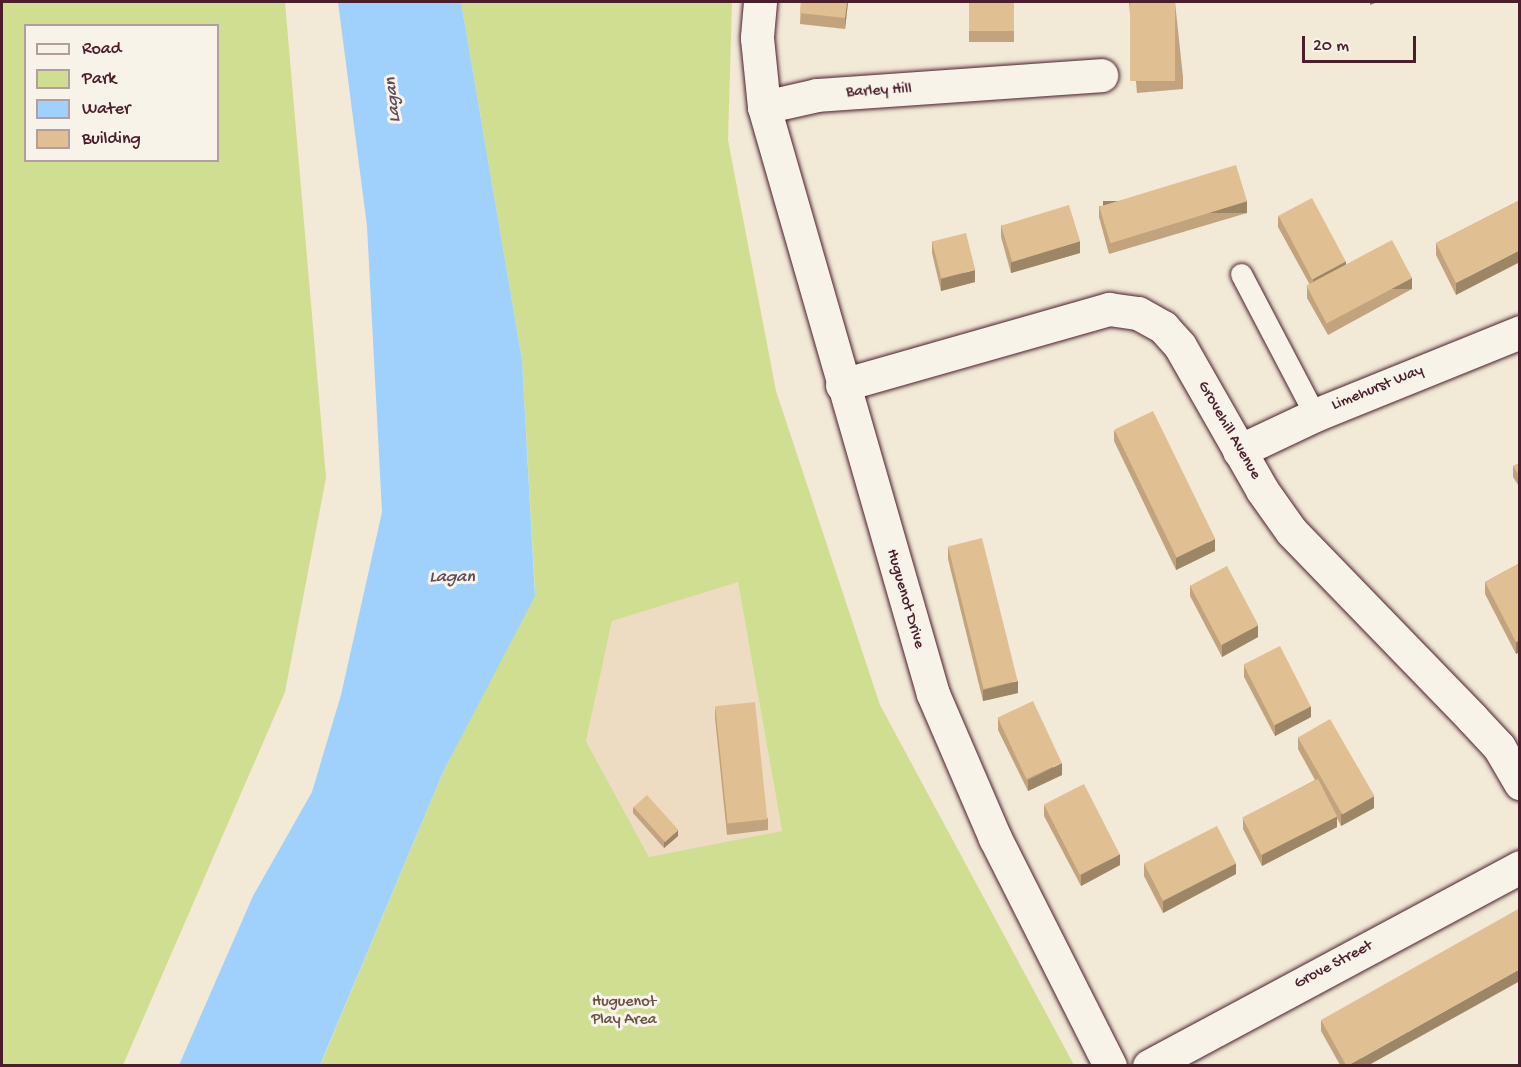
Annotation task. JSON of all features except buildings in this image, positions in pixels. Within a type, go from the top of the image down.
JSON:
[{"type":"street","points":[[760,2],[757,38],[764,106]]},
{"type":"street","name":"Barley Hill","points":[[764,106],[817,96],[1101,75]]},
{"type":"street","name":"Huguenot Drive","points":[[764,106],[842,385],[933,694],[962,767],[1110,1065]]},
{"type":"street","name":"Grovehill Avenue","points":[[842,385],[1109,309],[1138,313],[1163,327],[1180,346],[1239,451],[1291,531],[1472,717],[1499,747],[1520,783]]},
{"type":"street","name":"Limehurst Way","points":[[1239,451],[1315,415],[1520,332]]},
{"type":"street","name":"Grove Street","points":[[1149,1065],[1520,867]]},
{"type":"lane","points":[[1241,274],[1315,415]]},
{"type":"shaded area","points":[[738,581],[782,832],[649,857],[586,741],[612,621]]},
{"type":"green space","points":[[2,2],[285,2],[326,478],[285,692],[123,1065],[2,1065]]},
{"type":"green space","name":"Huguenot Play Area","points":[[461,2],[732,2],[728,140],[776,391],[880,705],[1074,1065],[320,1066],[443,772],[535,591],[522,360]],"holes":[[[738,582],[782,831],[649,857],[586,741],[612,621]]]},
{"type":"water","name":"Lagan","points":[[338,2],[461,2],[522,360],[535,596],[443,772],[320,1065],[179,1065],[253,896],[312,792],[341,695],[382,512],[367,226]]}]
